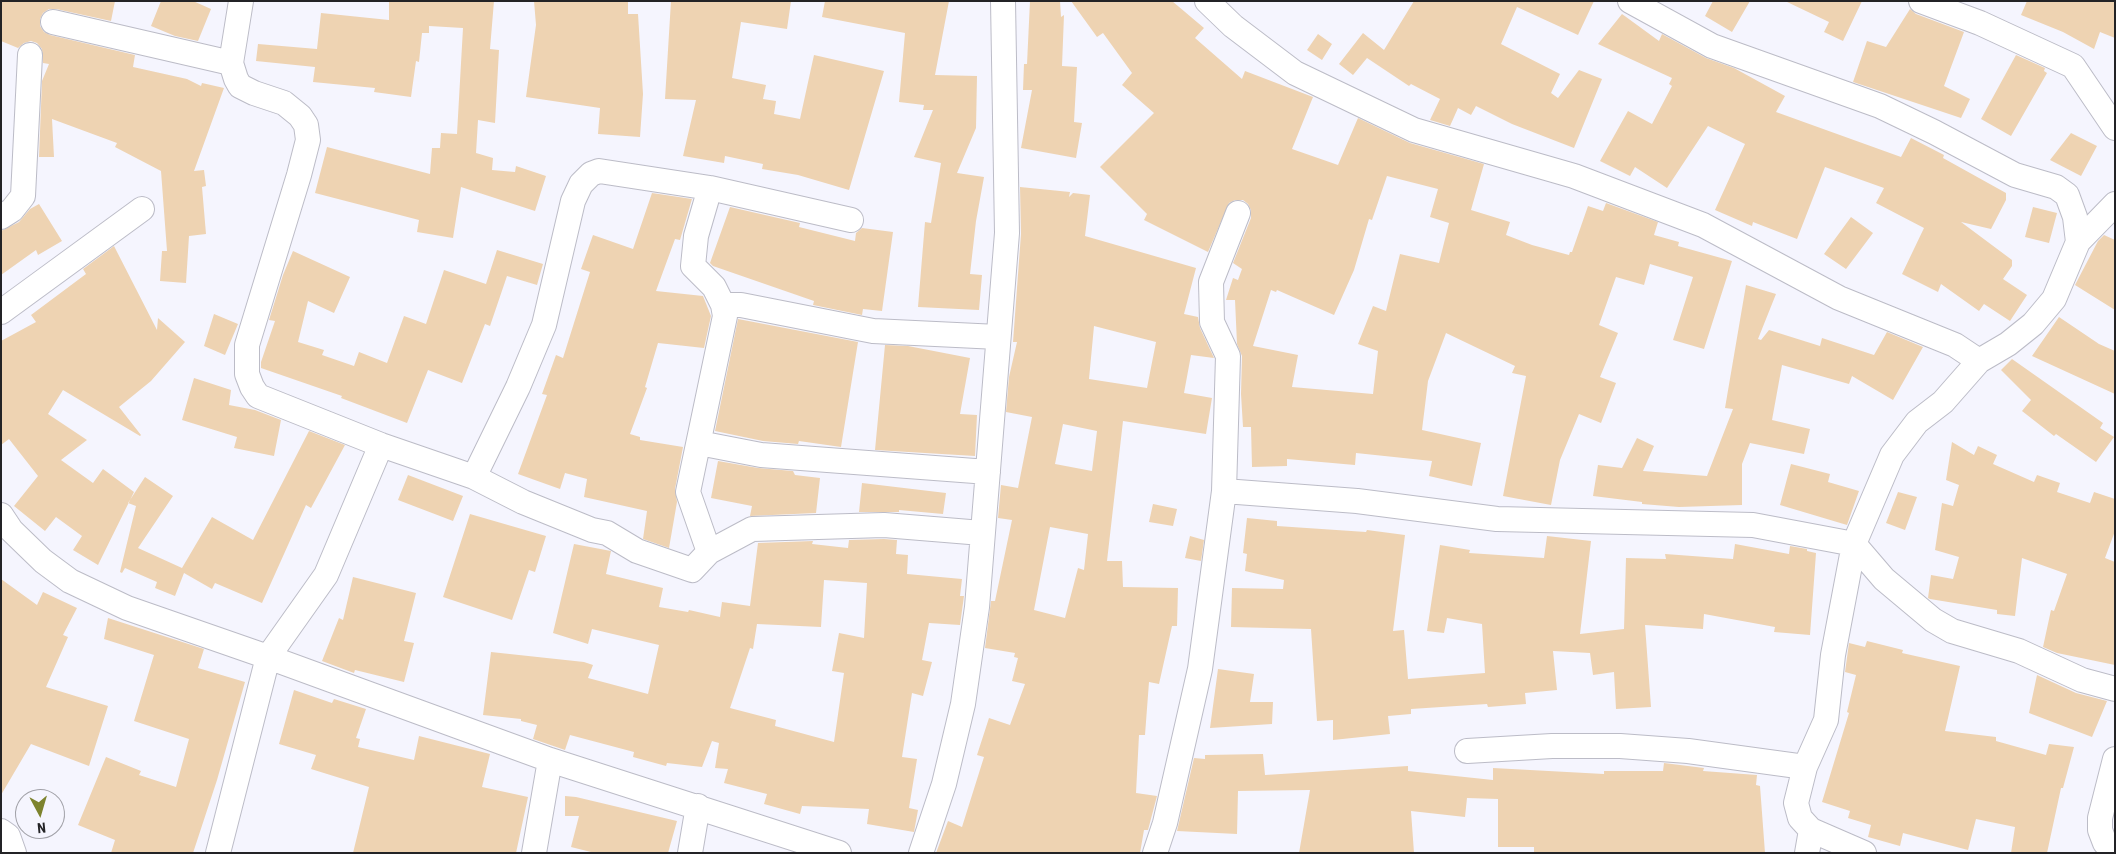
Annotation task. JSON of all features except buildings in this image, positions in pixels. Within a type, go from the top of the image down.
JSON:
[{"type":"street","points":[[241,1],[231,63],[236,79],[240,86],[284,103],[300,116],[306,125],[308,140],[247,345],[246,360],[252,387],[258,396],[278,406],[381,445],[474,477],[523,502],[592,530],[606,533],[637,551],[692,570],[709,552],[752,529],[884,526],[982,533]]},
{"type":"street","points":[[921,853],[944,784],[963,704],[977,607],[1008,233],[1003,1]]},
{"type":"street","points":[[1207,1],[1233,26],[1295,73],[1414,130],[1574,176],[1703,225],[1839,298],[1956,345],[1979,361]]},
{"type":"street","points":[[1630,1],[1712,46],[1880,106],[1934,132],[2015,176],[2056,187],[2067,195],[2075,217],[2078,242]]},
{"type":"street","points":[[1921,1],[1980,23],[2074,66],[2115,128]]},
{"type":"street","points":[[53,22],[231,63]]},
{"type":"street","points":[[1,218],[12,210],[23,196],[30,55]]},
{"type":"street","points":[[474,477],[518,387],[544,325],[573,200],[582,184],[591,174],[599,170],[710,188],[851,220]]},
{"type":"street","points":[[1864,853],[1809,842],[1796,803],[1805,767],[1826,720],[1833,655],[1854,544],[1892,455],[1917,422],[1943,402],[1979,361],[2008,344],[2033,324],[2054,299],[2078,242],[2114,204],[2115,186]]},
{"type":"street","points":[[709,552],[688,492],[725,316],[723,305],[714,288],[694,266],[696,236],[710,188]]},
{"type":"street","points":[[1,312],[142,209]]},
{"type":"street","points":[[1155,853],[1164,823],[1200,669],[1224,491],[1228,356],[1212,322],[1211,282],[1238,214]]},
{"type":"street","points":[[723,305],[741,305],[873,331],[998,337]]},
{"type":"street","points":[[699,443],[761,455],[988,472]]},
{"type":"street","points":[[218,853],[268,658],[326,575],[381,445]]},
{"type":"street","points":[[1224,491],[1357,501],[1497,518],[1753,525],[1854,544],[1884,579],[1932,620],[1946,628],[2019,651],[2082,680],[2115,689]]},
{"type":"street","points":[[4,530],[70,581],[127,608],[550,760],[840,853]]},
{"type":"street","points":[[1467,751],[1552,746],[1620,746],[1688,751],[1805,767]]},
{"type":"street","points":[[2115,759],[2100,818],[2100,830],[2105,843],[2115,846]]},
{"type":"street","points":[[534,853],[550,760]]},
{"type":"street","points":[[690,853],[698,806]]},
{"type":"street","points":[[1,831],[8,836],[14,853]]}]
